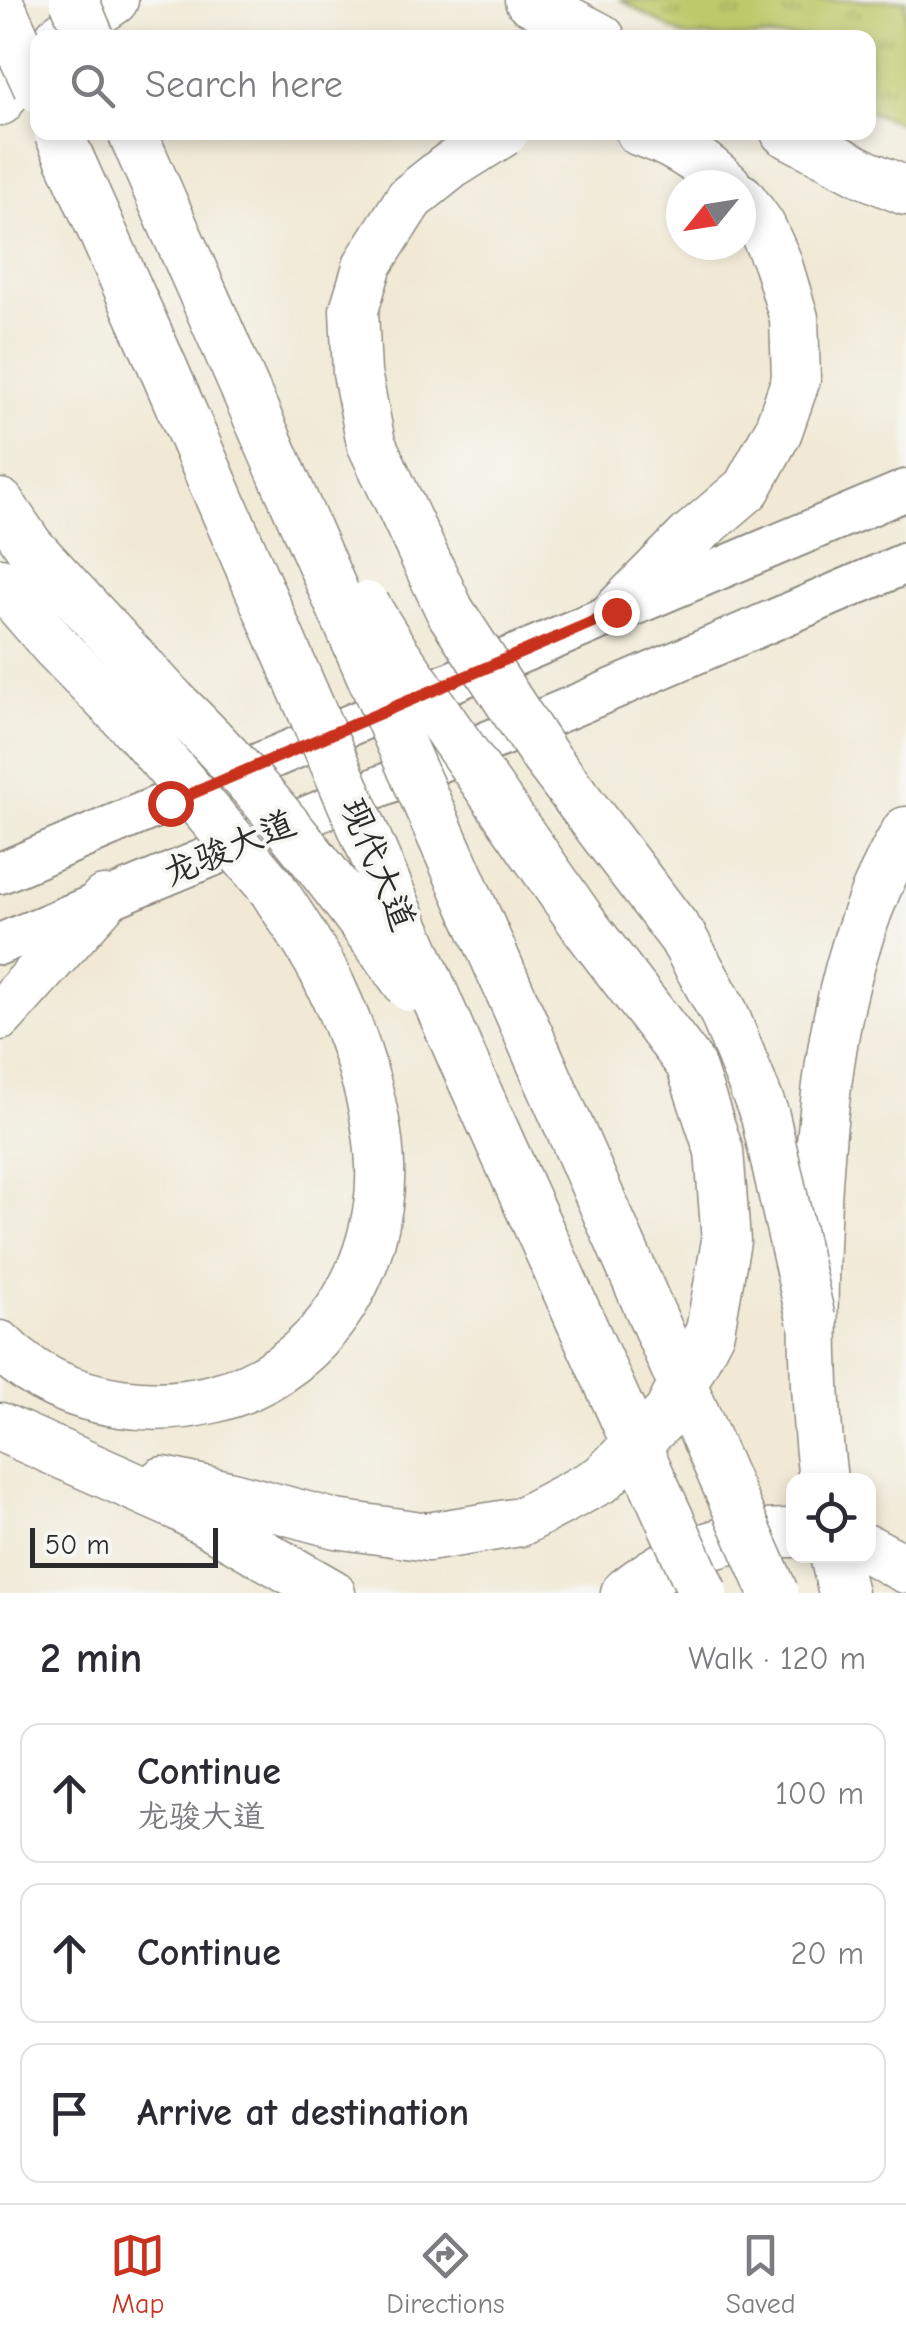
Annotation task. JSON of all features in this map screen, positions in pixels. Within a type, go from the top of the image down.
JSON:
[{"type":"highway","points":[[74,0],[87,30]]},
{"type":"highway","points":[[71,30],[114,0]]},
{"type":"highway","points":[[529,0],[586,30]]},
{"type":"highway","points":[[0,5],[30,71]]},
{"type":"highway","points":[[0,100],[30,63]]},
{"type":"highway","name":"现代大道","points":[[62,140],[462,1058],[703,1593]]},
{"type":"highway","name":"现代大道","points":[[136,140],[774,1593]]},
{"type":"highway","points":[[491,140],[410,198],[368,264],[354,310],[358,373],[371,442],[450,611],[544,756],[683,938],[724,1014],[765,1116],[811,1320]]},
{"type":"highway","points":[[664,140],[708,170]]},
{"type":"highway","points":[[800,140],[906,191]]},
{"type":"highway","points":[[616,612],[747,488],[778,431],[796,379],[794,318],[777,261],[756,219]]},
{"type":"highway","points":[[81,1464],[232,1496],[336,1524],[428,1537],[520,1522],[602,1479],[668,1413],[710,1331],[714,1313],[726,1241],[719,1151],[690,1064],[588,929],[393,650],[266,438]]},
{"type":"highway","points":[[0,503],[157,718],[178,774],[272,888],[323,970],[350,1034],[379,1150],[379,1204],[367,1254],[352,1290],[299,1356],[266,1379],[222,1398],[188,1406],[148,1407],[66,1390],[39,1378],[0,1345]]},
{"type":"highway","points":[[0,582],[55,646],[157,718],[212,739],[341,892],[462,1058]]},
{"type":"highway","points":[[821,1473],[814,1415],[811,1320],[819,1149],[832,1047],[852,958],[889,859],[906,830]]},
{"type":"highway","points":[[0,1016],[104,900]]},
{"type":"highway","points":[[0,1427],[180,1507],[330,1593]]},
{"type":"highway","points":[[624,1593],[646,1576],[701,1549],[764,1532],[786,1533]]},
{"type":"highway","points":[[876,1553],[906,1569]]},
{"type":"highway","points":[[836,1563],[843,1593]]},
{"type":"main road","name":"龙骏大道","points":[[0,873],[906,490]]},
{"type":"main road","name":"龙骏大道","points":[[0,944],[569,708],[906,563]]},
{"type":"green space","points":[[621,0],[906,0],[906,125],[876,114],[876,30],[673,30]]},
{"type":"route","points":[[170,803],[616,612]]}]
